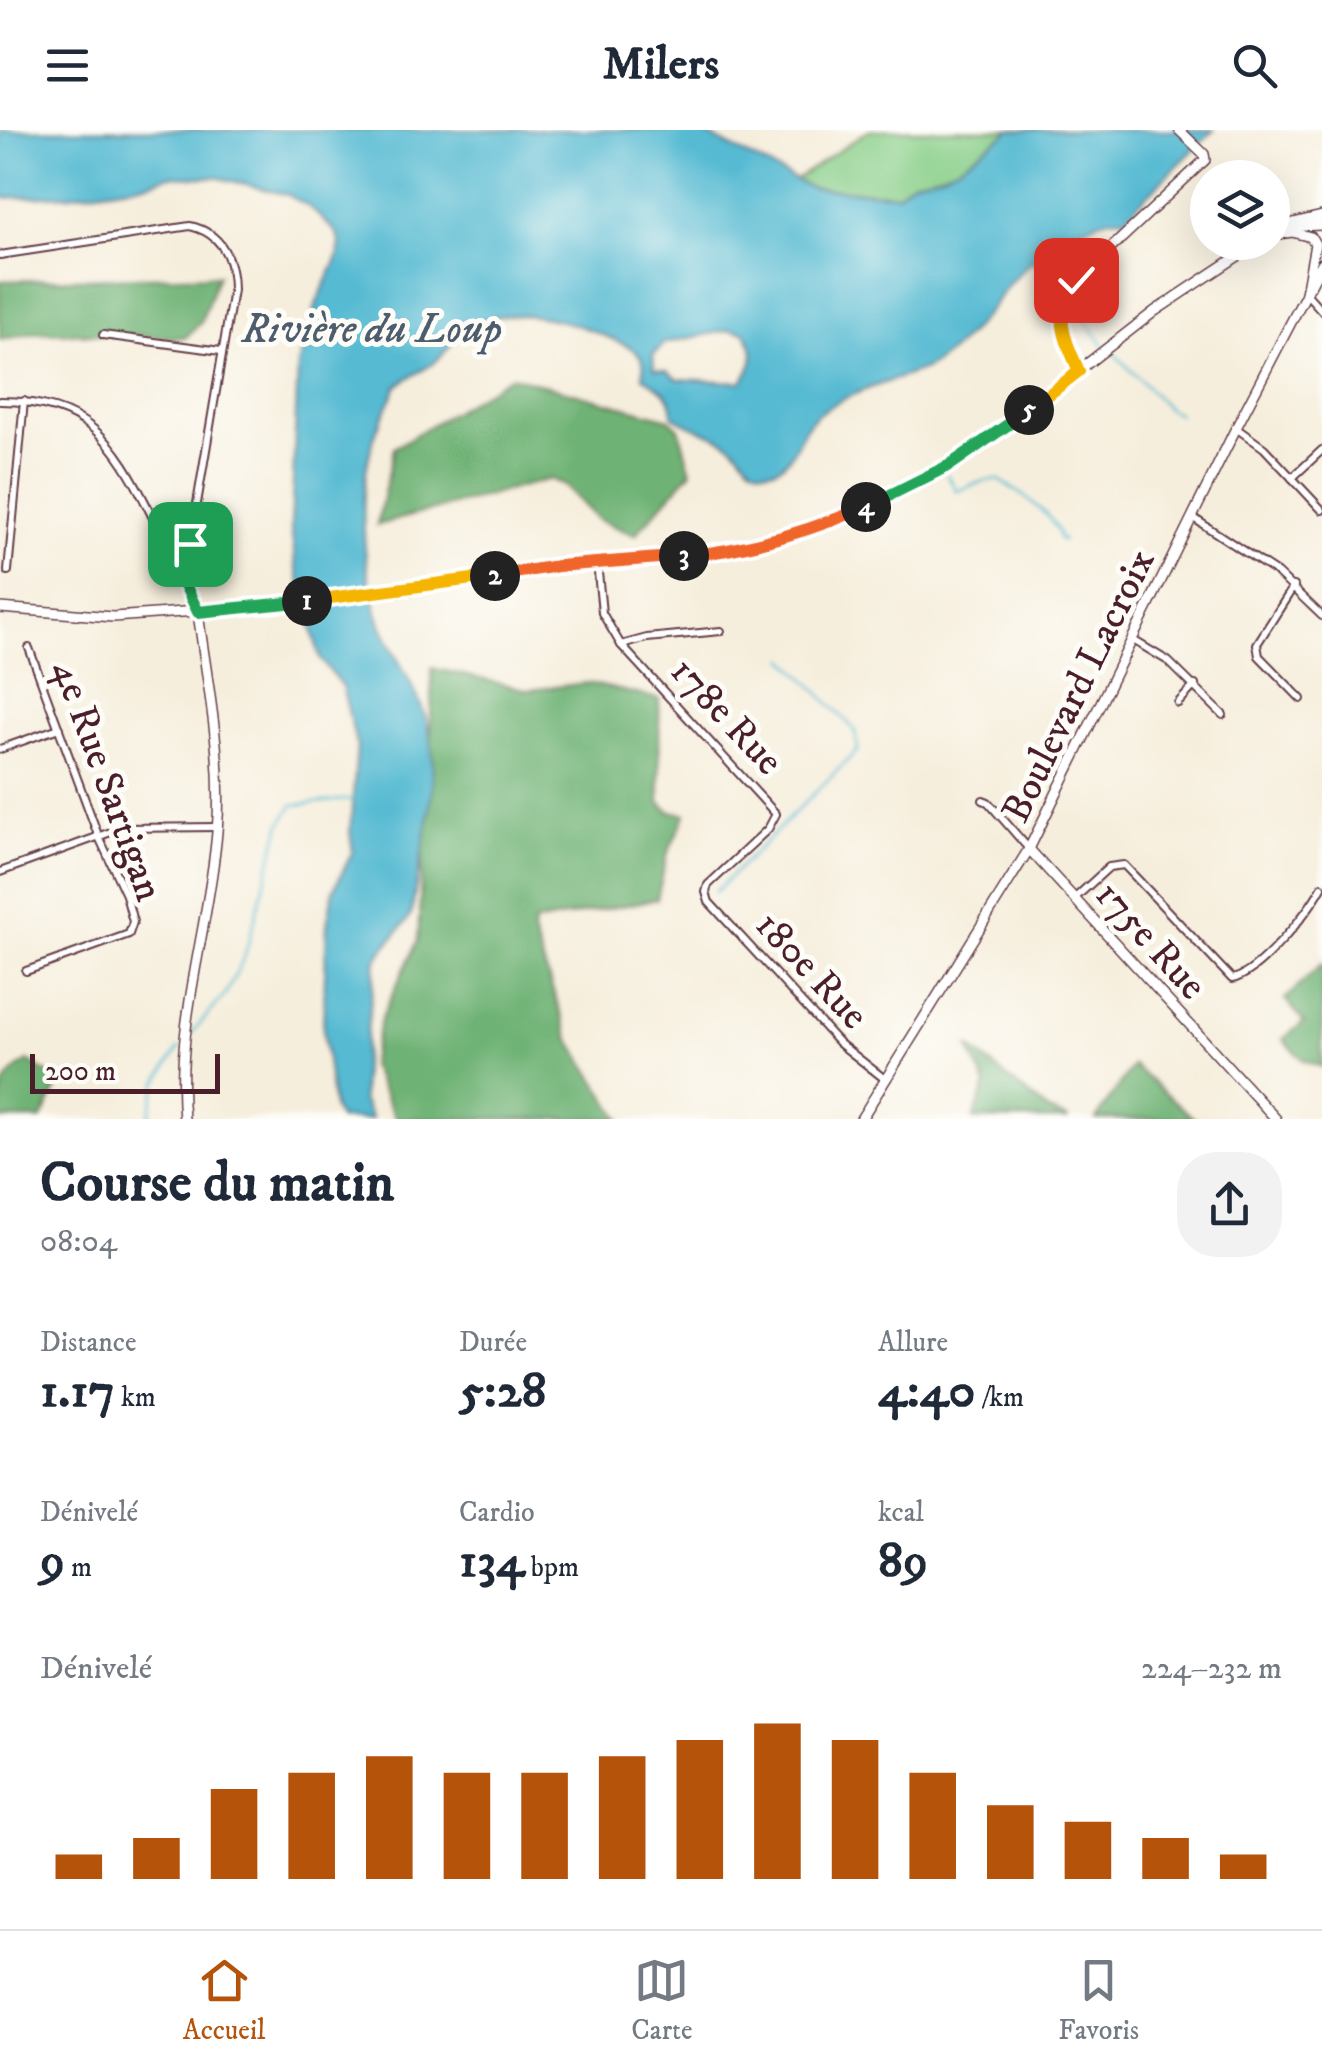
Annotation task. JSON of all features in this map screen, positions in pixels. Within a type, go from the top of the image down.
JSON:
[{"type":"main road","points":[[1079,371],[1064,329],[1062,301],[1068,290],[1202,163],[1204,154],[1178,130]]},
{"type":"main road","points":[[1290,223],[1322,216]]},
{"type":"main road","points":[[1290,228],[1322,225]]},
{"type":"main road","points":[[1290,232],[1311,237],[1314,244],[1306,293]]},
{"type":"main road","points":[[0,608],[113,617],[268,606],[598,562],[720,552],[812,529],[884,499],[950,465],[1155,311],[1232,260]]},
{"type":"main road","name":"Boulevard Lacroix","points":[[861,1119],[1029,849],[1236,428],[1322,263]]},
{"type":"main road","points":[[184,1119],[180,1077],[185,1029],[218,828],[215,738],[198,612]]},
{"type":"main road","name":"175e Rue","points":[[1029,849],[1276,1119]]},
{"type":"street","points":[[0,254],[190,226],[203,228],[222,244],[233,273],[190,544],[174,562]]},
{"type":"street","points":[[1306,293],[1322,311]]},
{"type":"street","points":[[103,336],[221,351]]},
{"type":"street","points":[[0,400],[45,403],[79,418],[103,436],[127,465],[198,612]]},
{"type":"street","points":[[8,572],[24,401]]},
{"type":"street","points":[[1236,428],[1264,448],[1322,510]]},
{"type":"street","points":[[1292,478],[1322,450]]},
{"type":"street","points":[[1192,518],[1294,586],[1322,616]]},
{"type":"street","name":"178e Rue","points":[[598,562],[602,613],[621,645],[776,814],[768,828],[712,880],[706,892]]},
{"type":"street","points":[[1294,586],[1257,644],[1259,656],[1301,699]]},
{"type":"street","points":[[621,645],[647,638],[721,631]]},
{"type":"street","points":[[1133,640],[1168,661],[1223,715]]},
{"type":"street","name":"4e Rue Sartigan","points":[[26,971],[128,934],[132,922],[126,895],[98,835],[29,648]]},
{"type":"street","points":[[1178,703],[1195,685]]},
{"type":"street","points":[[0,750],[60,728]]},
{"type":"street","name":"175e Rue","points":[[983,800],[1029,849]]},
{"type":"street","points":[[0,872],[122,828],[218,828]]},
{"type":"street","points":[[1074,898],[1109,868],[1124,865],[1232,978],[1243,976],[1290,932],[1322,887]]},
{"type":"street","name":"180e Rue","points":[[706,892],[709,902],[839,1043],[886,1080]]},
{"type":"green space","points":[[869,130],[1011,130],[969,161],[897,194],[811,188],[794,181]]},
{"type":"green space","points":[[218,275],[201,322],[185,338],[37,332],[0,340],[0,281]]},
{"type":"green space","points":[[511,376],[669,419],[679,428],[691,472],[635,535],[598,520],[564,485],[550,479],[377,525],[394,448]]},
{"type":"green space","points":[[432,668],[529,690],[588,683],[659,699],[660,802],[669,811],[686,814],[667,855],[657,899],[534,923],[533,933],[570,1040],[620,1119],[396,1119],[370,1065],[381,1019],[418,940],[423,841],[429,806]]},
{"type":"green space","points":[[1322,964],[1322,1067],[1304,1061],[1283,1039],[1304,1022],[1285,999]]},
{"type":"green space","points":[[968,1046],[1049,1111],[1069,1119],[973,1119],[986,1085]]},
{"type":"green space","points":[[28,1061],[60,1081],[42,1119],[0,1119],[4,1085]]},
{"type":"green space","points":[[1133,1065],[1195,1119],[1096,1119]]},
{"type":"water","name":"Rivière du Loup","points":[[0,130],[698,130],[811,188],[897,194],[912,181],[961,165],[1011,130],[1214,130],[1124,218],[1084,227],[1028,265],[938,362],[855,394],[817,415],[778,468],[756,468],[726,441],[672,415],[668,396],[643,377],[643,361],[634,350],[563,321],[509,315],[475,323],[436,361],[397,386],[369,456],[364,504],[366,555],[381,624],[426,721],[432,780],[412,912],[376,960],[362,1100],[372,1119],[339,1119],[333,1108],[323,1029],[327,925],[333,891],[353,851],[350,833],[357,747],[342,686],[320,659],[296,566],[291,529],[298,365],[340,243],[335,231],[308,206],[288,195],[220,178],[169,176],[149,183],[71,195],[0,198]],"holes":[[[729,330],[744,332],[753,357],[741,382],[677,379],[667,371],[654,369],[653,355],[665,343]]]},
{"type":"waterway","points":[[1033,259],[1046,282],[1062,292]]},
{"type":"waterway","points":[[1070,300],[1104,345]]},
{"type":"waterway","points":[[1114,353],[1167,408],[1179,414]]},
{"type":"waterway","points":[[947,475],[957,491],[998,479],[1044,513],[1063,540]]},
{"type":"waterway","points":[[715,892],[858,750],[855,730],[786,659]]},
{"type":"waterway","points":[[190,1035],[226,994],[245,955],[281,824],[293,805],[353,799]]},
{"type":"waterway","points":[[148,1119],[157,1083],[179,1048]]},
{"type":"route","points":[[190,544],[174,562],[198,612],[406,590],[558,566],[720,552],[812,529],[884,499],[950,465],[1079,371],[1068,346],[1062,312],[1062,301],[1076,280]]}]
